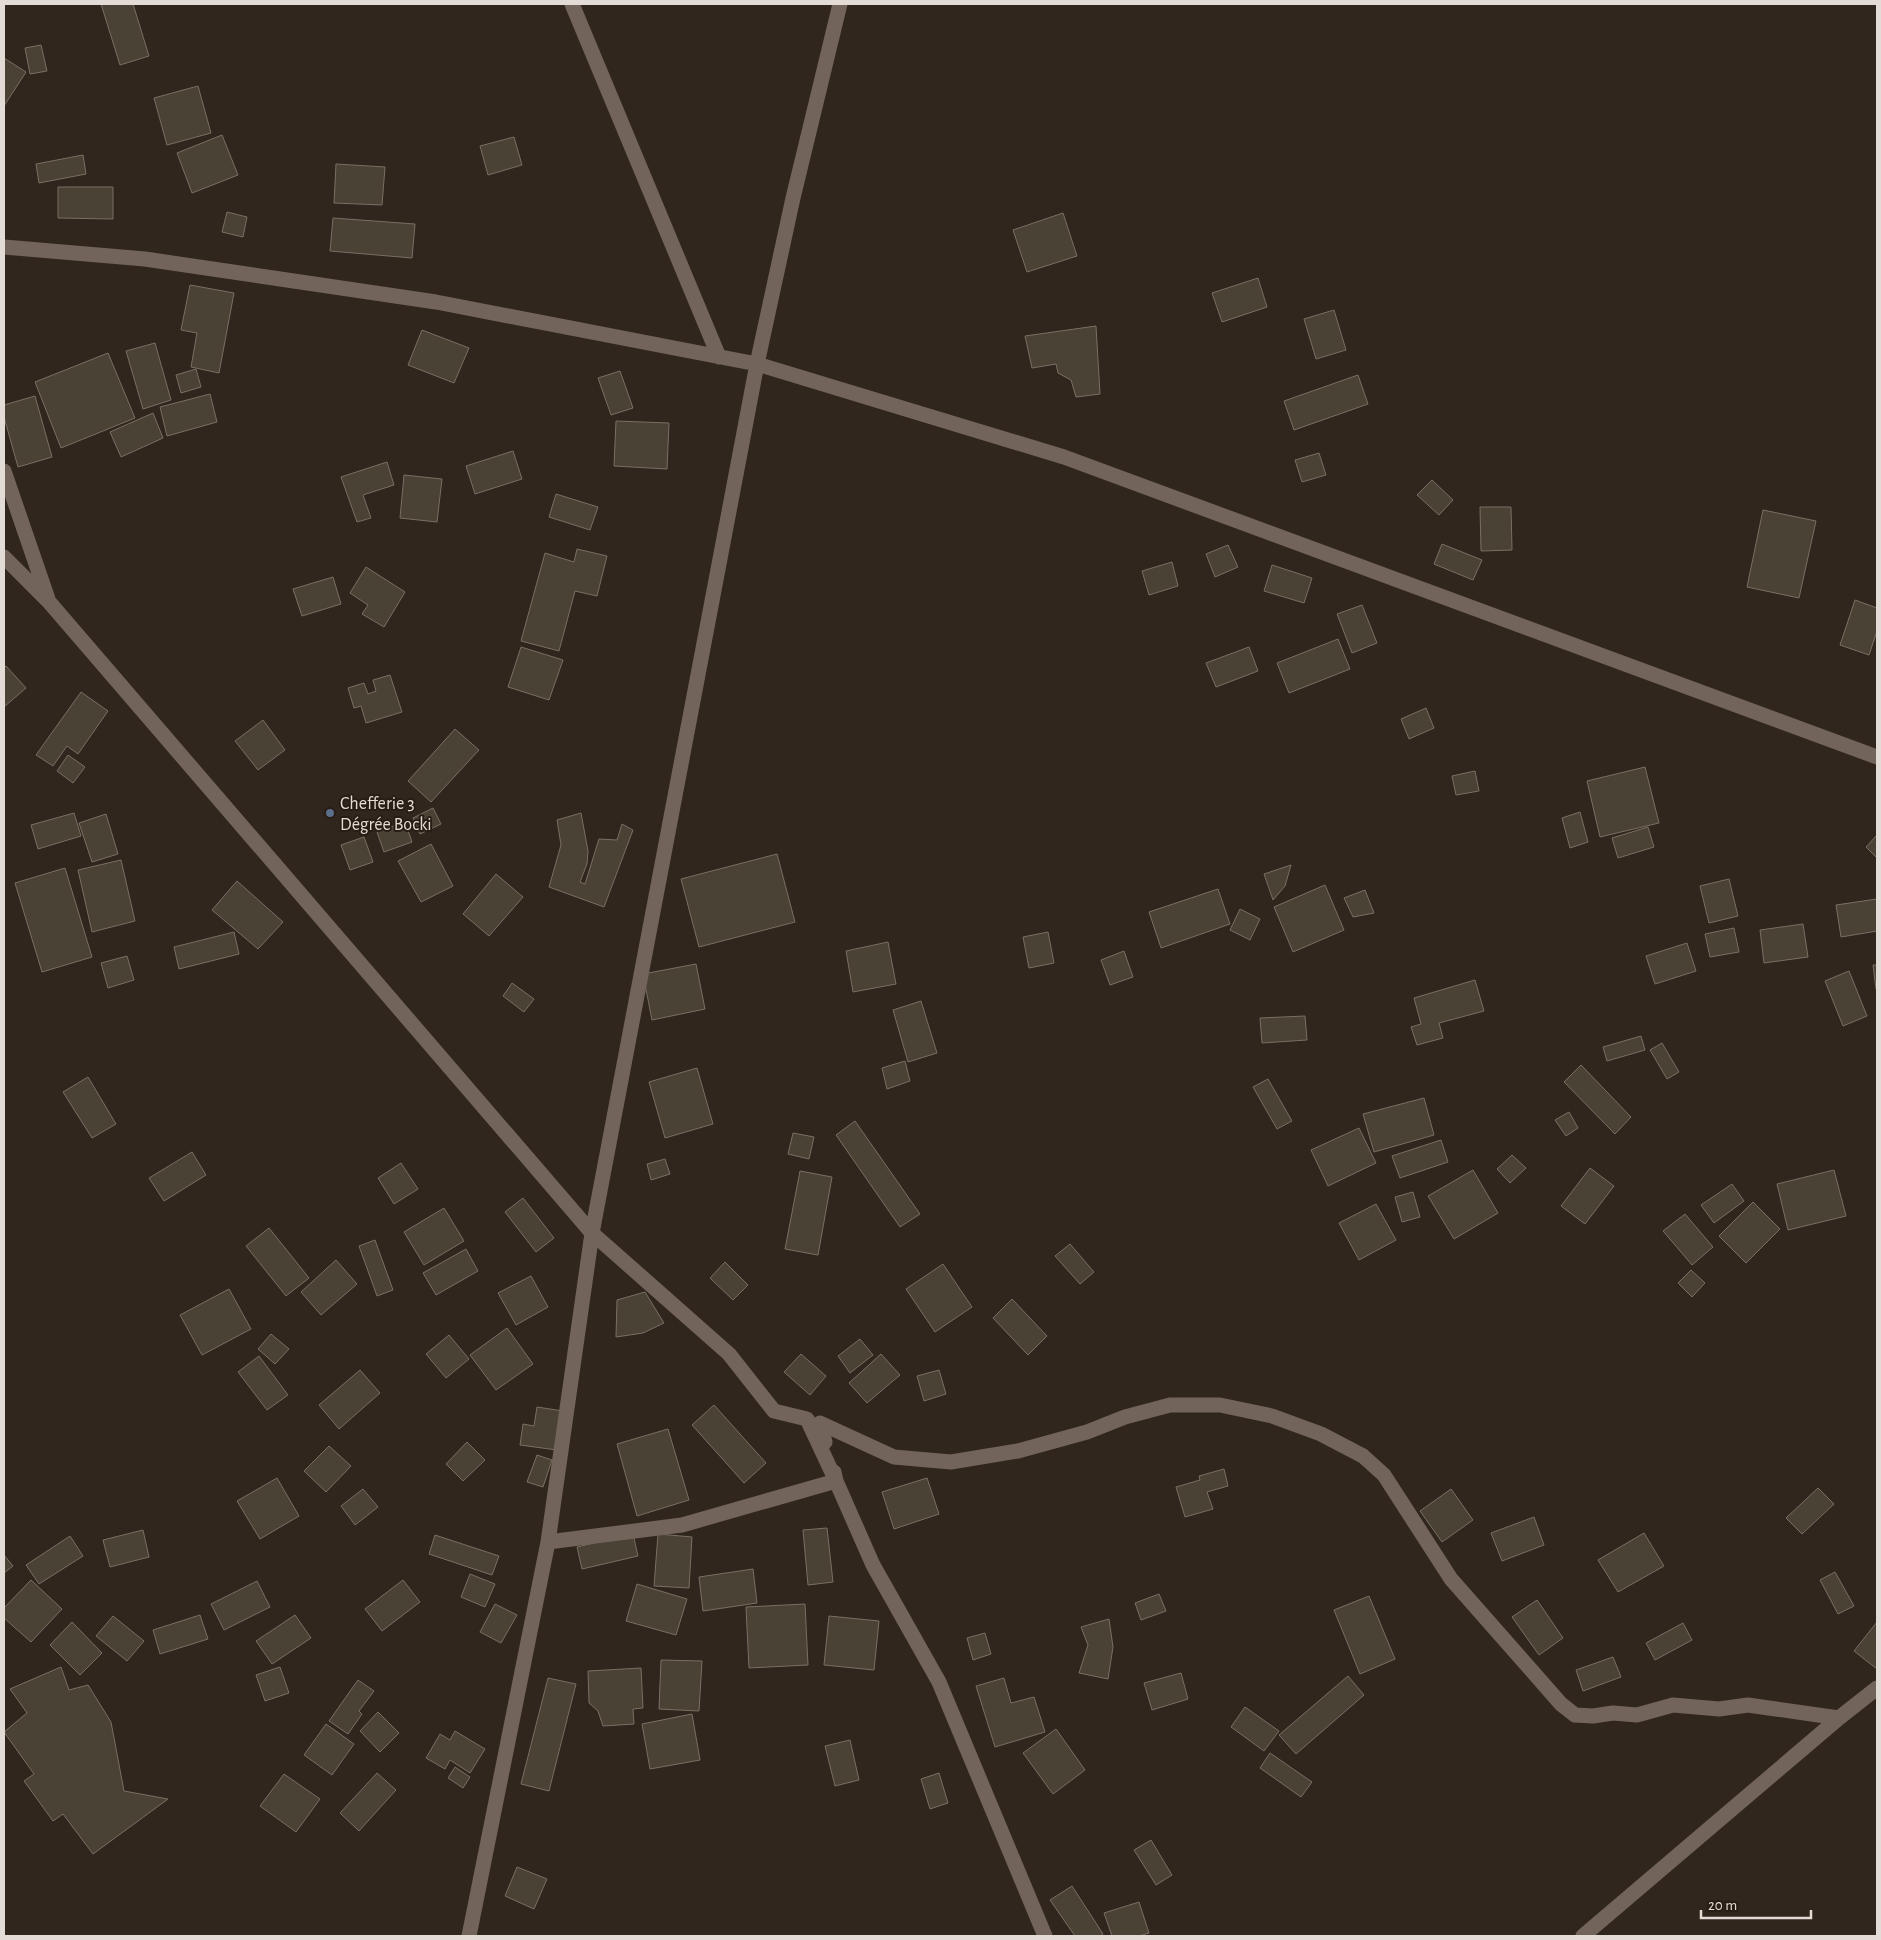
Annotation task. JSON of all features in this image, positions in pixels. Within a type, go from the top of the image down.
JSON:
[{"type":"street","points":[[572,4],[719,357]]},
{"type":"street","points":[[469,1936],[548,1542],[592,1233],[757,364],[793,198],[840,4]]},
{"type":"street","points":[[4,246],[145,259],[436,302],[757,364],[1064,457],[1877,757]]},
{"type":"street","points":[[4,471],[50,603]]},
{"type":"street","points":[[4,557],[50,603],[592,1233],[729,1354],[774,1411],[807,1419],[873,1565],[939,1682],[1045,1936]]},
{"type":"street","points":[[836,1481],[820,1423],[894,1457],[951,1462],[1018,1452],[1170,1405],[1220,1405],[1272,1416],[1321,1434],[1363,1456],[1384,1475],[1451,1579],[1561,1704],[1575,1715],[1593,1716],[1613,1713],[1637,1715],[1673,1705],[1719,1709],[1748,1705],[1840,1718]]},
{"type":"street","points":[[548,1542],[682,1526],[836,1481]]},
{"type":"street","points":[[1583,1936],[1877,1688]]},
{"type":"building","points":[[101,4],[133,4],[149,56],[120,65]]},
{"type":"building","points":[[41,45],[47,71],[30,74],[25,48]]},
{"type":"building","points":[[4,58],[26,72],[4,106]]},
{"type":"building","points":[[198,86],[211,133],[167,145],[154,98]]},
{"type":"building","points":[[222,135],[238,175],[192,193],[177,153]]},
{"type":"building","points":[[514,137],[522,165],[488,175],[480,146]]},
{"type":"building","points":[[83,155],[86,174],[39,183],[36,164]]},
{"type":"building","points":[[336,164],[385,167],[382,205],[334,203]]},
{"type":"building","points":[[58,187],[113,187],[113,219],[58,218]]},
{"type":"building","points":[[227,212],[247,217],[243,237],[222,232]]},
{"type":"building","points":[[1063,213],[1077,256],[1027,272],[1013,230]]},
{"type":"building","points":[[333,218],[415,224],[412,258],[330,251]]},
{"type":"building","points":[[1258,278],[1267,307],[1222,322],[1212,293]]},
{"type":"building","points":[[190,285],[234,293],[219,373],[191,367],[197,333],[181,330]]},
{"type":"building","points":[[1334,310],[1346,350],[1316,359],[1304,319]]},
{"type":"building","points":[[1096,326],[1100,394],[1076,397],[1071,380],[1058,373],[1056,364],[1032,368],[1025,336]]},
{"type":"building","points":[[422,330],[469,348],[454,383],[408,365]]},
{"type":"building","points":[[155,343],[171,400],[143,409],[126,351]]},
{"type":"building","points":[[108,353],[135,418],[61,448],[35,382]]},
{"type":"building","points":[[196,369],[201,387],[181,393],[176,375]]},
{"type":"building","points":[[620,371],[633,408],[611,415],[598,378]]},
{"type":"building","points":[[1358,375],[1368,404],[1294,430],[1284,401]]},
{"type":"building","points":[[210,394],[217,422],[167,436],[160,407]]},
{"type":"building","points":[[35,396],[52,457],[18,467],[4,417],[4,405]]},
{"type":"building","points":[[153,413],[163,438],[121,457],[110,432]]},
{"type":"building","points":[[616,421],[669,423],[667,469],[614,466]]},
{"type":"building","points":[[513,451],[522,479],[475,494],[466,466]]},
{"type":"building","points":[[1319,453],[1326,475],[1302,482],[1295,460]]},
{"type":"building","points":[[387,462],[394,485],[363,495],[371,518],[357,522],[341,477]]},
{"type":"building","points":[[404,475],[442,479],[437,522],[400,518]]},
{"type":"building","points":[[1432,480],[1453,500],[1439,515],[1417,495]]},
{"type":"building","points":[[556,494],[598,507],[590,530],[549,517]]},
{"type":"building","points":[[1480,507],[1511,507],[1512,550],[1481,551]]},
{"type":"building","points":[[1763,510],[1816,521],[1799,598],[1747,587]]},
{"type":"building","points":[[1442,544],[1482,560],[1473,580],[1434,564]]},
{"type":"building","points":[[1228,545],[1238,567],[1215,577],[1206,554]]},
{"type":"building","points":[[577,549],[607,556],[597,596],[575,591],[559,651],[521,641],[545,553],[574,562]]},
{"type":"building","points":[[1172,562],[1178,586],[1149,595],[1142,571]]},
{"type":"building","points":[[1272,565],[1312,578],[1304,603],[1264,591]]},
{"type":"building","points":[[366,567],[405,592],[384,627],[362,614],[368,605],[350,593]]},
{"type":"building","points":[[333,577],[341,604],[302,616],[293,589]]},
{"type":"building","points":[[1855,600],[1877,608],[1877,631],[1869,655],[1840,645]]},
{"type":"building","points":[[1362,605],[1377,643],[1352,653],[1337,614]]},
{"type":"building","points":[[1338,639],[1350,669],[1289,693],[1277,663]]},
{"type":"building","points":[[521,647],[563,660],[549,700],[508,687]]},
{"type":"building","points":[[1249,647],[1258,671],[1216,687],[1206,663]]},
{"type":"building","points":[[6,666],[26,688],[4,707],[4,668]]},
{"type":"building","points":[[390,675],[402,712],[366,723],[361,706],[354,708],[348,688],[364,683],[368,694],[376,691],[373,680]]},
{"type":"building","points":[[81,692],[108,711],[78,754],[67,746],[53,766],[36,755]]},
{"type":"building","points":[[1426,708],[1434,728],[1409,739],[1401,719]]},
{"type":"building","points":[[263,720],[285,750],[258,770],[235,741]]},
{"type":"building","points":[[455,729],[479,750],[431,802],[408,781]]},
{"type":"building","points":[[68,755],[85,767],[73,783],[57,771]]},
{"type":"building","points":[[1645,767],[1659,823],[1600,837],[1587,781]]},
{"type":"building","points":[[1475,771],[1479,791],[1456,795],[1452,776]]},
{"type":"building","points":[[433,808],[441,824],[420,834],[413,818]]},
{"type":"building","points":[[1580,812],[1588,842],[1570,848],[1562,818]]},
{"type":"building","points":[[74,813],[81,836],[38,849],[31,825]]},
{"type":"building","points":[[581,813],[588,851],[587,864],[580,882],[585,884],[599,839],[617,840],[622,824],[633,830],[604,907],[549,887],[561,845],[557,820]]},
{"type":"building","points":[[106,814],[118,854],[92,862],[79,823]]},
{"type":"building","points":[[405,822],[412,842],[384,852],[377,832]]},
{"type":"building","points":[[1648,827],[1654,847],[1618,858],[1612,838]]},
{"type":"building","points":[[1877,835],[1877,858],[1866,847]]},
{"type":"building","points":[[364,837],[373,862],[350,870],[341,845]]},
{"type":"building","points":[[431,844],[453,886],[421,902],[398,861]]},
{"type":"building","points":[[777,854],[795,922],[699,947],[681,879]]},
{"type":"building","points":[[121,860],[135,921],[92,932],[78,870]]},
{"type":"building","points":[[1291,865],[1285,886],[1273,900],[1264,874]]},
{"type":"building","points":[[65,868],[92,957],[42,972],[15,883]]},
{"type":"building","points":[[496,874],[523,897],[489,936],[463,914]]},
{"type":"building","points":[[1729,879],[1738,916],[1709,923],[1700,886]]},
{"type":"building","points":[[237,881],[283,922],[258,949],[212,910]]},
{"type":"building","points":[[1325,885],[1344,930],[1293,952],[1274,907]]},
{"type":"building","points":[[1218,889],[1230,924],[1161,948],[1149,912]]},
{"type":"building","points":[[1365,890],[1374,913],[1353,917],[1344,898]]},
{"type":"building","points":[[1877,899],[1877,931],[1841,937],[1836,905]]},
{"type":"building","points":[[1240,909],[1260,919],[1250,940],[1230,930]]},
{"type":"building","points":[[1803,924],[1808,957],[1764,963],[1760,930]]},
{"type":"building","points":[[1734,928],[1739,952],[1710,957],[1705,934]]},
{"type":"building","points":[[234,932],[239,954],[179,969],[174,947]]},
{"type":"building","points":[[1048,932],[1054,963],[1029,968],[1023,937]]},
{"type":"building","points":[[888,942],[896,984],[853,992],[846,951]]},
{"type":"building","points":[[1687,943],[1696,971],[1655,984],[1646,956]]},
{"type":"building","points":[[1124,951],[1133,977],[1110,985],[1101,960]]},
{"type":"building","points":[[127,956],[134,980],[108,988],[101,963]]},
{"type":"building","points":[[696,964],[705,1009],[652,1020],[643,974]]},
{"type":"building","points":[[1873,965],[1877,965],[1877,989],[1876,989]]},
{"type":"building","points":[[1849,971],[1867,1016],[1843,1026],[1825,981]]},
{"type":"building","points":[[1475,980],[1484,1011],[1439,1023],[1443,1038],[1417,1045],[1411,1027],[1421,1024],[1414,998]]},
{"type":"building","points":[[512,983],[534,999],[524,1012],[503,996]]},
{"type":"building","points":[[921,1001],[937,1053],[908,1062],[893,1010]]},
{"type":"building","points":[[1305,1016],[1307,1040],[1262,1043],[1260,1018]]},
{"type":"building","points":[[1641,1036],[1645,1050],[1607,1061],[1603,1047]]},
{"type":"building","points":[[1662,1043],[1679,1072],[1667,1079],[1650,1050]]},
{"type":"building","points":[[905,1061],[910,1081],[887,1089],[882,1068]]},
{"type":"building","points":[[1581,1065],[1631,1117],[1615,1134],[1564,1082]]},
{"type":"building","points":[[697,1068],[713,1124],[665,1138],[649,1082]]},
{"type":"building","points":[[88,1077],[116,1124],[92,1138],[63,1092]]},
{"type":"building","points":[[1268,1079],[1292,1121],[1277,1129],[1253,1087]]},
{"type":"building","points":[[1424,1098],[1434,1135],[1374,1152],[1363,1114]]},
{"type":"building","points":[[1569,1112],[1578,1128],[1566,1136],[1555,1120]]},
{"type":"building","points":[[855,1121],[920,1214],[900,1227],[836,1135]]},
{"type":"building","points":[[1359,1128],[1376,1163],[1328,1186],[1311,1150]]},
{"type":"building","points":[[793,1133],[814,1137],[809,1159],[788,1154]]},
{"type":"building","points":[[1441,1140],[1448,1162],[1400,1178],[1392,1156]]},
{"type":"building","points":[[192,1152],[206,1175],[164,1201],[149,1178]]},
{"type":"building","points":[[1512,1155],[1526,1168],[1510,1183],[1497,1169]]},
{"type":"building","points":[[665,1159],[670,1174],[651,1180],[647,1164]]},
{"type":"building","points":[[401,1163],[418,1189],[394,1204],[378,1178]]},
{"type":"building","points":[[1590,1168],[1614,1186],[1585,1224],[1561,1206]]},
{"type":"building","points":[[1473,1170],[1498,1213],[1454,1239],[1428,1196]]},
{"type":"building","points":[[1834,1170],[1846,1216],[1788,1230],[1777,1184]]},
{"type":"building","points":[[800,1171],[832,1177],[818,1255],[785,1249]]},
{"type":"building","points":[[1732,1184],[1744,1201],[1714,1223],[1701,1205]]},
{"type":"building","points":[[1413,1192],[1420,1217],[1402,1222],[1395,1197]]},
{"type":"building","points":[[523,1198],[554,1238],[536,1252],[505,1212]]},
{"type":"building","points":[[1753,1202],[1780,1229],[1746,1263],[1719,1236]]},
{"type":"building","points":[[1376,1204],[1396,1240],[1359,1260],[1339,1223]]},
{"type":"building","points":[[444,1208],[464,1241],[424,1265],[404,1232]]},
{"type":"building","points":[[1685,1214],[1713,1247],[1692,1265],[1663,1231]]},
{"type":"building","points":[[269,1228],[309,1278],[286,1296],[246,1246]]},
{"type":"building","points":[[375,1240],[393,1290],[377,1296],[359,1246]]},
{"type":"building","points":[[1070,1244],[1094,1272],[1080,1284],[1055,1256]]},
{"type":"building","points":[[466,1249],[478,1271],[436,1295],[423,1273]]},
{"type":"building","points":[[336,1260],[357,1284],[321,1315],[301,1292]]},
{"type":"building","points":[[725,1262],[748,1285],[733,1300],[710,1278]]},
{"type":"building","points":[[943,1264],[972,1307],[935,1332],[906,1289]]},
{"type":"building","points":[[1691,1270],[1705,1283],[1692,1297],[1678,1283]]},
{"type":"building","points":[[531,1276],[548,1307],[516,1325],[498,1293]]},
{"type":"building","points":[[229,1289],[251,1329],[202,1355],[180,1315]]},
{"type":"building","points":[[645,1292],[664,1323],[643,1333],[616,1337],[617,1300]]},
{"type":"building","points":[[1012,1299],[1047,1336],[1028,1355],[993,1318]]},
{"type":"building","points":[[507,1328],[533,1364],[496,1390],[470,1355]]},
{"type":"building","points":[[271,1334],[289,1349],[275,1364],[258,1349]]},
{"type":"building","points":[[449,1335],[469,1359],[446,1378],[426,1354]]},
{"type":"building","points":[[860,1339],[873,1355],[850,1373],[838,1356]]},
{"type":"building","points":[[801,1354],[826,1376],[810,1395],[784,1372]]},
{"type":"building","points":[[881,1354],[900,1375],[867,1403],[849,1383]]},
{"type":"building","points":[[259,1356],[288,1395],[267,1410],[238,1372]]},
{"type":"building","points":[[360,1370],[380,1393],[339,1429],[319,1405]]},
{"type":"building","points":[[939,1370],[946,1394],[924,1401],[917,1376]]},
{"type":"building","points":[[714,1405],[766,1463],[744,1483],[692,1425]]},
{"type":"building","points":[[537,1407],[563,1411],[557,1450],[520,1445],[523,1424],[534,1426]]},
{"type":"building","points":[[668,1429],[689,1500],[637,1516],[617,1444]]},
{"type":"building","points":[[467,1442],[485,1460],[463,1481],[446,1464]]},
{"type":"building","points":[[329,1446],[351,1466],[326,1492],[304,1471]]},
{"type":"building","points":[[537,1455],[552,1460],[543,1487],[527,1482]]},
{"type":"building","points":[[1224,1469],[1228,1486],[1207,1492],[1213,1509],[1185,1517],[1176,1487],[1200,1480],[1199,1476]]},
{"type":"building","points":[[277,1478],[299,1516],[260,1539],[237,1501]]},
{"type":"building","points":[[927,1478],[939,1514],[894,1529],[882,1492]]},
{"type":"building","points":[[1818,1488],[1834,1504],[1802,1534],[1786,1518]]},
{"type":"building","points":[[363,1489],[378,1507],[355,1525],[341,1506]]},
{"type":"building","points":[[1451,1489],[1473,1520],[1442,1542],[1420,1511]]},
{"type":"building","points":[[1534,1517],[1544,1545],[1502,1561],[1491,1533]]},
{"type":"building","points":[[827,1528],[833,1582],[808,1585],[803,1530]]},
{"type":"building","points":[[143,1530],[149,1557],[110,1567],[103,1540]]},
{"type":"building","points":[[1644,1533],[1664,1566],[1618,1592],[1598,1560]]},
{"type":"building","points":[[633,1534],[638,1556],[582,1569],[577,1547]]},
{"type":"building","points":[[658,1534],[692,1537],[689,1588],[654,1586]]},
{"type":"building","points":[[435,1535],[499,1556],[492,1575],[429,1554]]},
{"type":"building","points":[[70,1536],[83,1556],[39,1584],[26,1565]]},
{"type":"building","points":[[4,1555],[13,1566],[4,1573]]},
{"type":"building","points":[[753,1569],[757,1603],[703,1611],[699,1577]]},
{"type":"building","points":[[1835,1572],[1854,1606],[1838,1614],[1820,1580]]},
{"type":"building","points":[[470,1574],[495,1584],[485,1607],[461,1597]]},
{"type":"building","points":[[31,1580],[62,1609],[31,1642],[4,1618],[4,1608]]},
{"type":"building","points":[[403,1580],[420,1602],[382,1631],[365,1609]]},
{"type":"building","points":[[257,1581],[270,1607],[224,1630],[211,1604]]},
{"type":"building","points":[[637,1584],[687,1599],[676,1635],[626,1621]]},
{"type":"building","points":[[1159,1594],[1166,1611],[1141,1620],[1135,1603]]},
{"type":"building","points":[[1369,1596],[1395,1659],[1360,1674],[1334,1610]]},
{"type":"building","points":[[1537,1600],[1563,1638],[1539,1655],[1512,1617]]},
{"type":"building","points":[[495,1604],[517,1615],[501,1643],[480,1632]]},
{"type":"building","points":[[805,1604],[808,1665],[749,1668],[746,1607]]},
{"type":"building","points":[[200,1615],[208,1639],[160,1654],[153,1630]]},
{"type":"building","points":[[295,1615],[311,1638],[272,1664],[256,1641]]},
{"type":"building","points":[[113,1616],[144,1641],[127,1661],[96,1636]]},
{"type":"building","points":[[829,1616],[879,1621],[874,1670],[824,1665]]},
{"type":"building","points":[[1109,1619],[1113,1647],[1108,1679],[1079,1673],[1088,1645],[1081,1627]]},
{"type":"building","points":[[72,1622],[102,1653],[80,1675],[50,1645]]},
{"type":"building","points":[[1877,1622],[1877,1669],[1854,1651]]},
{"type":"building","points":[[1683,1623],[1692,1640],[1655,1660],[1646,1643]]},
{"type":"building","points":[[985,1633],[991,1654],[973,1660],[967,1638]]},
{"type":"building","points":[[1613,1657],[1621,1677],[1583,1691],[1576,1670]]},
{"type":"building","points":[[661,1660],[702,1661],[699,1711],[659,1709]]},
{"type":"building","points":[[61,1667],[69,1690],[88,1685],[111,1722],[124,1791],[168,1799],[93,1854],[63,1814],[53,1821],[24,1781],[34,1774],[4,1732],[27,1713],[10,1689]]},
{"type":"building","points":[[280,1667],[289,1693],[265,1701],[256,1675]]},
{"type":"building","points":[[641,1668],[643,1708],[633,1709],[634,1724],[603,1726],[598,1711],[589,1703],[588,1671]]},
{"type":"building","points":[[1181,1673],[1188,1699],[1152,1710],[1144,1683]]},
{"type":"building","points":[[1348,1676],[1364,1695],[1296,1754],[1279,1735]]},
{"type":"building","points":[[548,1678],[576,1684],[549,1791],[521,1784]]},
{"type":"building","points":[[1004,1678],[1011,1703],[1034,1697],[1045,1732],[995,1747],[976,1686]]},
{"type":"building","points":[[358,1680],[374,1691],[359,1711],[362,1714],[348,1734],[329,1721]]},
{"type":"building","points":[[1245,1707],[1279,1731],[1264,1751],[1231,1727]]},
{"type":"building","points":[[378,1712],[399,1733],[380,1752],[360,1731]]},
{"type":"building","points":[[692,1714],[700,1760],[650,1769],[642,1724]]},
{"type":"building","points":[[326,1724],[354,1744],[332,1775],[304,1755]]},
{"type":"building","points":[[1056,1729],[1085,1770],[1053,1794],[1023,1753]]},
{"type":"building","points":[[455,1731],[485,1749],[470,1773],[450,1760],[445,1769],[426,1758],[440,1734],[450,1740]]},
{"type":"building","points":[[850,1740],[859,1780],[835,1786],[825,1746]]},
{"type":"building","points":[[1270,1753],[1312,1782],[1301,1797],[1260,1768]]},
{"type":"building","points":[[455,1767],[470,1777],[463,1788],[448,1778]]},
{"type":"building","points":[[377,1773],[396,1790],[359,1831],[340,1813]]},
{"type":"building","points":[[939,1773],[948,1803],[930,1809],[921,1779]]},
{"type":"building","points":[[284,1774],[320,1799],[296,1832],[260,1806]]},
{"type":"building","points":[[1151,1840],[1172,1875],[1156,1885],[1134,1850]]},
{"type":"building","points":[[517,1867],[547,1879],[534,1909],[505,1896]]},
{"type":"building","points":[[1072,1886],[1103,1934],[1100,1936],[1075,1936],[1050,1900]]},
{"type":"building","points":[[1139,1902],[1149,1933],[1139,1936],[1112,1936],[1104,1913]]},
{"type":"place","name":"Chefferie 3 Dégrée Bocki","points":[[330,813]]}]
